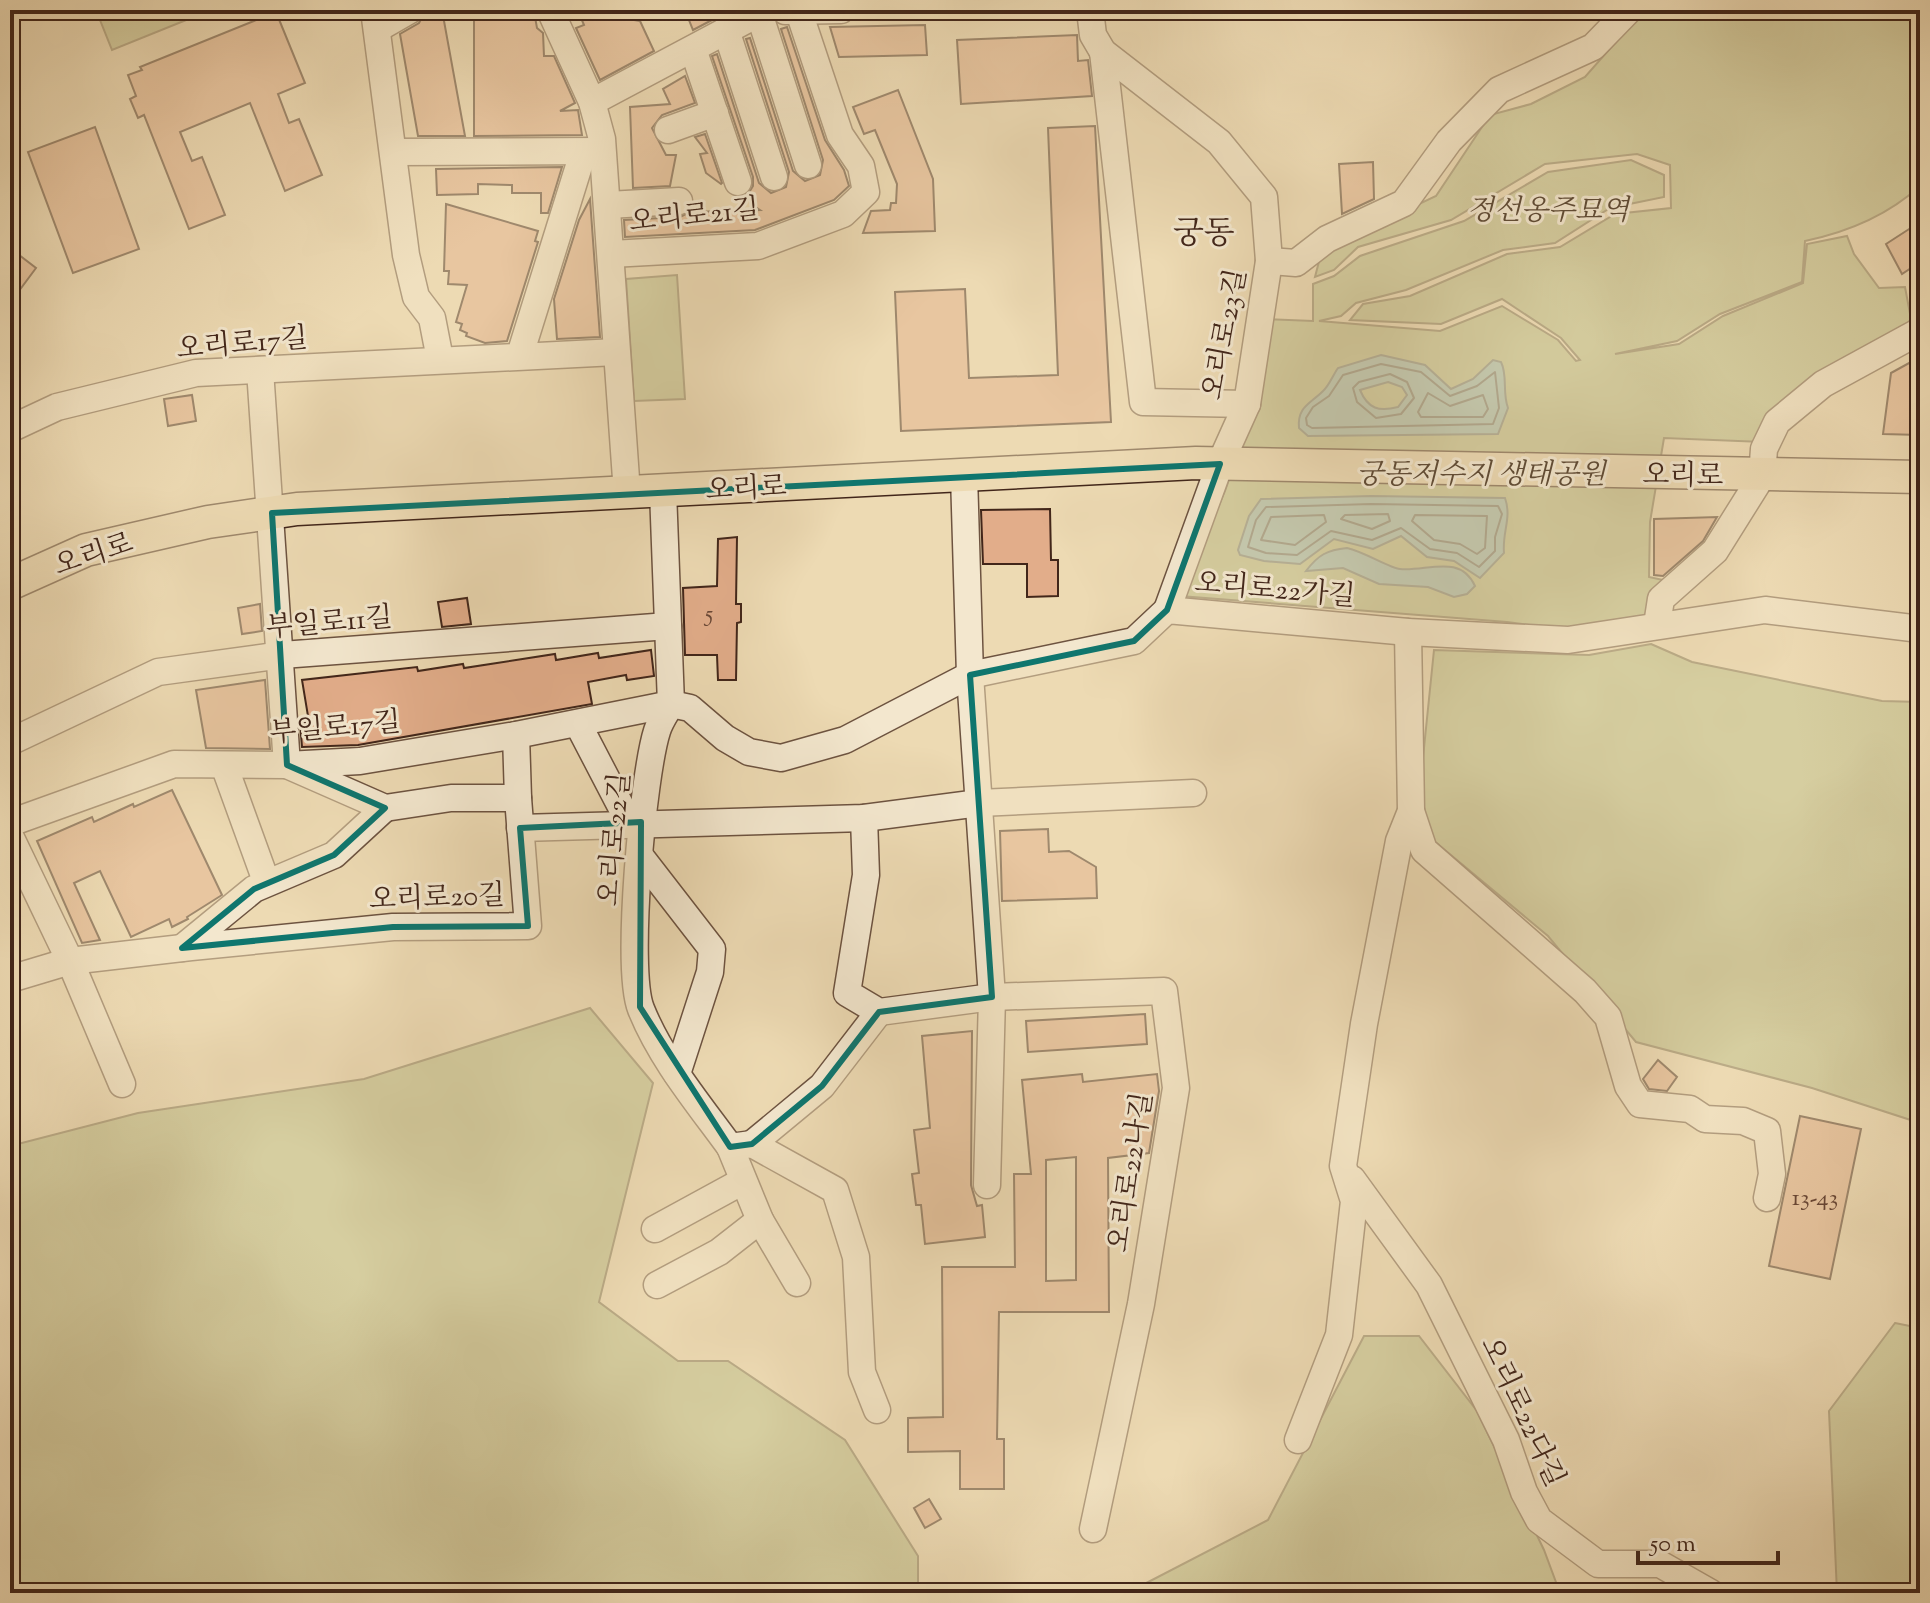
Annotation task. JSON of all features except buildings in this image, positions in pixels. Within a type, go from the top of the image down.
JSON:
[{"type":"main road","name":"오리로","points":[[10,584],[86,550],[208,522],[272,513],[627,493],[1220,464],[1920,477]]},
{"type":"street","points":[[410,10],[376,19],[406,255],[416,297],[432,318],[440,359]]},
{"type":"street","name":"오리로21길","points":[[550,10],[592,102],[593,152],[608,205],[627,493]]},
{"type":"street","points":[[592,102],[726,30],[775,11],[841,10]]},
{"type":"street","points":[[1090,10],[1093,35],[1103,52],[1143,402],[1247,404]]},
{"type":"street","name":"오리로23길","points":[[1269,261],[1296,263],[1327,239],[1404,203],[1449,141],[1499,90],[1593,47],[1629,10]]},
{"type":"street","points":[[775,11],[787,100],[808,165]]},
{"type":"street","name":"오리로21길","points":[[611,254],[758,246],[843,214],[866,192],[861,166],[840,135],[775,11]]},
{"type":"street","points":[[726,30],[774,177]]},
{"type":"street","points":[[693,49],[738,182]]},
{"type":"street","name":"오리로23길","points":[[1103,52],[1219,142],[1264,197],[1269,261],[1247,404],[1220,464]]},
{"type":"street","points":[[668,130],[754,116],[787,100]]},
{"type":"street","points":[[395,152],[593,152],[520,355]]},
{"type":"street","points":[[608,205],[679,201]]},
{"type":"street","points":[[1762,476],[1764,449],[1777,422],[1823,384],[1920,331]]},
{"type":"street","name":"오리로17길","points":[[10,429],[57,407],[196,373],[616,352]]},
{"type":"street","points":[[260,370],[282,655],[287,765],[385,808],[451,798],[518,798]]},
{"type":"street","points":[[1167,610],[1220,464]]},
{"type":"street","points":[[964,475],[970,675],[992,997],[987,1185]]},
{"type":"street","name":"오리로","points":[[1657,625],[1661,599],[1715,551],[1762,476]]},
{"type":"street","name":"오리로22길","points":[[663,491],[671,704],[656,733],[635,822],[640,856],[636,977],[640,1007],[677,1074],[741,1145],[835,1190],[856,1257],[862,1372],[877,1410]]},
{"type":"street","name":"오리로22가길","points":[[671,704],[690,708],[725,738],[749,752],[781,758],[845,740],[970,675],[1134,641],[1167,610],[1408,632],[1568,640],[1765,610],[1920,629]]},
{"type":"street","name":"부일로11길","points":[[10,742],[158,672],[282,655],[668,626]]},
{"type":"street","points":[[1408,632],[1411,811],[1424,850],[1585,991],[1608,1017],[1628,1086],[1640,1104],[1690,1109],[1705,1119],[1743,1121],[1767,1131],[1772,1174],[1767,1198]]},
{"type":"street","name":"부일로17길","points":[[10,823],[174,764],[287,765],[360,761],[578,724],[671,704]]},
{"type":"street","points":[[578,724],[635,822]]},
{"type":"street","name":"오리로20길","points":[[70,961],[393,927],[528,926],[516,735]]},
{"type":"street","points":[[224,765],[266,881]]},
{"type":"street","points":[[520,828],[635,822],[864,818],[979,803],[1193,793]]},
{"type":"street","points":[[182,948],[266,881],[334,855],[385,808]]},
{"type":"street","points":[[1298,1440],[1339,1335],[1354,1201],[1343,1166],[1364,1024],[1399,841],[1411,811]]},
{"type":"street","points":[[797,1283],[760,1220],[743,1181],[741,1145],[822,1086],[879,1012],[847,993],[866,875],[864,818]]},
{"type":"street","points":[[10,836],[70,961],[122,1084]]},
{"type":"street","points":[[640,856],[712,949],[710,972],[677,1074]]},
{"type":"street","points":[[10,979],[70,961]]},
{"type":"street","name":"오리로22나길","points":[[879,1012],[992,997],[1164,991],[1176,1088],[1141,1304],[1093,1529]]},
{"type":"street","name":"오리로22다길","points":[[1343,1166],[1429,1285],[1506,1440],[1524,1492],[1539,1520],[1598,1564],[1660,1564],[1711,1593]]},
{"type":"street","points":[[655,1229],[743,1181]]},
{"type":"street","points":[[657,1285],[719,1252],[760,1220]]},
{"type":"highlighted area","points":[[1220,464],[1167,610],[1134,641],[970,675],[992,997],[879,1012],[822,1086],[752,1144],[730,1147],[640,1007],[641,822],[520,828],[528,926],[393,927],[182,948],[254,889],[334,855],[385,808],[287,765],[272,513]]},
{"type":"green space","points":[[96,10],[211,10],[112,50]]},
{"type":"green space","points":[[1644,10],[1920,10],[1920,186],[1894,206],[1866,221],[1805,241],[1802,282],[1720,314],[1677,341],[1615,354],[1679,344],[1723,316],[1803,283],[1807,244],[1847,236],[1854,254],[1879,288],[1905,287],[1911,319],[1890,346],[1763,442],[1664,438],[1650,522],[1649,577],[1672,582],[1651,623],[1580,632],[1507,622],[1180,596],[1225,491],[1257,400],[1265,319],[1313,321],[1313,284],[1334,276],[1360,256],[1464,221],[1548,172],[1631,160],[1664,175],[1664,197],[1610,208],[1555,243],[1503,250],[1406,290],[1356,303],[1341,316],[1319,321],[1440,331],[1502,306],[1558,340],[1576,361],[1580,360],[1561,338],[1502,299],[1441,324],[1350,320],[1363,304],[1410,296],[1507,254],[1560,247],[1615,214],[1671,208],[1670,165],[1637,154],[1545,164],[1451,220],[1358,247],[1334,270],[1315,277],[1322,250],[1436,196],[1490,115],[1531,104],[1585,77]]},
{"type":"green space","points":[[677,275],[685,399],[634,401],[626,279]]},
{"type":"green space","points":[[1651,644],[1692,662],[1882,701],[1920,702],[1920,1123],[1812,1088],[1636,1042],[1548,936],[1416,826],[1434,650],[1589,655]]},
{"type":"green space","points":[[590,1008],[653,1083],[599,1302],[678,1361],[728,1361],[845,1440],[918,1556],[918,1593],[10,1593],[10,1146],[138,1113],[364,1079]]},
{"type":"green space","points":[[1895,1323],[1920,1328],[1920,1593],[1837,1593],[1829,1411]]},
{"type":"green space","points":[[1364,1336],[1419,1336],[1477,1411],[1544,1550],[1560,1593],[1127,1593],[1268,1520]]},
{"type":"water","points":[[1381,355],[1425,365],[1451,389],[1473,379],[1493,360],[1501,362],[1503,367],[1508,408],[1498,434],[1308,436],[1299,428],[1300,415],[1305,406],[1325,389],[1338,368]],"holes":[[[1388,382],[1402,387],[1407,395],[1398,407],[1385,409],[1371,405],[1360,390]]]},
{"type":"water","points":[[1371,496],[1505,498],[1508,512],[1504,553],[1480,578],[1454,561],[1427,557],[1401,536],[1373,549],[1334,539],[1300,564],[1240,555],[1238,550],[1249,516],[1261,499]]},
{"type":"water","points":[[1347,548],[1400,569],[1452,567],[1469,576],[1475,586],[1467,594],[1454,597],[1428,587],[1379,584],[1343,568],[1306,571],[1324,554]]},
{"type":"district","name":"궁동","points":[[1204,232]]},
{"type":"park label","name":"정선옹주묘역","points":[[1548,209]]},
{"type":"park label","name":"궁동저수지 생태공원","points":[[1481,473]]}]
